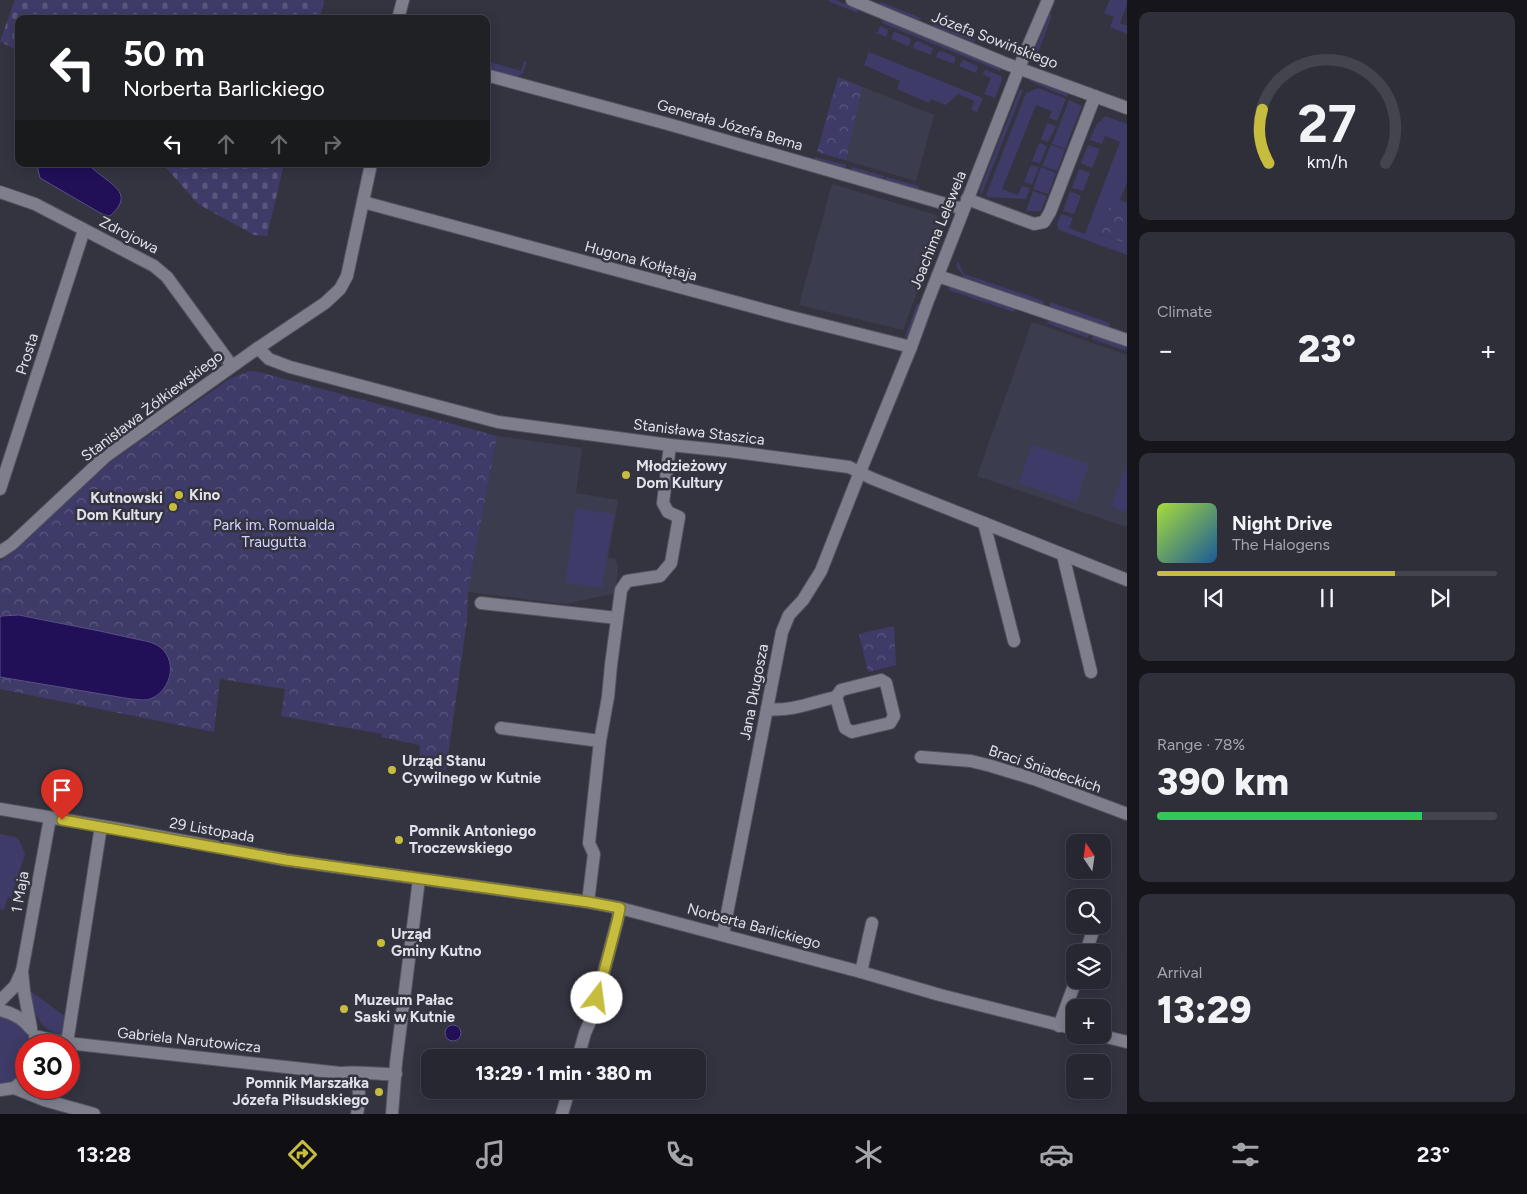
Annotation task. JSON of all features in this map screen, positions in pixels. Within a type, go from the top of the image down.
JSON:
[{"type":"street","points":[[399,15],[403,0]]},
{"type":"street","name":"Józefa Sowińskiego","points":[[852,0],[1019,68],[1127,108]]},
{"type":"street","name":"Joachima Lelewela","points":[[860,472],[1019,68],[1048,0]]},
{"type":"street","name":"Generała Józefa Bema","points":[[490,76],[1034,224],[1044,222],[1050,212],[1095,96]]},
{"type":"street","name":"Stanisława Żółkiewskiego","points":[[0,552],[12,544],[106,456],[232,366],[325,303],[340,290],[347,276],[370,167]]},
{"type":"street","name":"Zdrojowa","points":[[0,192],[35,204],[154,266],[167,277],[232,366]]},
{"type":"street","name":"Hugona Kołłątaja","points":[[363,202],[787,316],[911,346]]},
{"type":"street","name":"Prosta","points":[[0,489],[84,230]]},
{"type":"street","points":[[938,276],[1127,340]]},
{"type":"street","name":"Stanisława Staszica","points":[[258,348],[269,359],[290,367],[498,422],[849,467],[871,478],[1127,580]]},
{"type":"street","points":[[588,902],[594,854],[589,843],[600,741],[608,697],[621,590],[627,582],[660,576],[671,563],[679,517],[668,512],[663,503],[670,445]]},
{"type":"street","name":"Jana Długosza","points":[[723,934],[782,632],[789,615],[803,600],[821,571],[860,472]]},
{"type":"street","points":[[984,523],[1014,641]]},
{"type":"street","points":[[1063,554],[1091,672]]},
{"type":"street","points":[[481,603],[617,618]]},
{"type":"street","points":[[767,709],[786,709],[836,697],[842,690],[881,680],[886,683],[894,716],[890,723],[852,732],[845,728],[836,697]]},
{"type":"street","points":[[501,728],[600,741]]},
{"type":"street","name":"Braci Śniadeckich","points":[[921,757],[971,761],[991,766],[1034,779],[1127,814]]},
{"type":"street","name":"29 Listopada","points":[[0,809],[278,858],[419,879]]},
{"type":"street","name":"1 Maja","points":[[0,1001],[15,986],[22,971],[50,818]]},
{"type":"street","points":[[68,1034],[102,826]]},
{"type":"street","points":[[392,1114],[419,879]]},
{"type":"street","name":"Norberta Barlickiego","points":[[419,879],[620,908],[1066,1027]]},
{"type":"street","points":[[581,1049],[592,1017],[620,908]]},
{"type":"street","points":[[860,972],[872,923]]},
{"type":"street","name":"1 Maja","points":[[22,971],[24,991],[34,1034]]},
{"type":"street","points":[[1060,1026],[1073,989]]},
{"type":"street","points":[[0,1010],[9,1012],[22,1019],[33,1034]]},
{"type":"street","points":[[1111,1038],[1127,1042]]},
{"type":"street","name":"Gabriela Narutowicza","points":[[80,1044],[340,1073],[353,1071],[396,1074]]},
{"type":"street","points":[[340,1073],[351,1077],[358,1085],[360,1099],[356,1114]]},
{"type":"street","points":[[5,1092],[44,1100],[94,1114]]},
{"type":"street","points":[[562,1114],[566,1099]]},
{"type":"shaded area","points":[[852,83],[934,115],[916,181],[817,152]]},
{"type":"shaded area","points":[[38,167],[91,167],[118,189],[121,198],[120,204],[110,216],[102,214],[40,178]]},
{"type":"shaded area","points":[[832,184],[936,215],[943,228],[903,330],[799,305]]},
{"type":"shaded area","points":[[1032,322],[1127,355],[1127,527],[977,476]]},
{"type":"shaded area","points":[[497,436],[582,448],[576,493],[618,500],[608,557],[616,559],[618,570],[615,593],[565,604],[468,592]]},
{"type":"shaded area","points":[[19,615],[157,645],[168,658],[170,674],[168,682],[158,695],[143,700],[0,677],[0,617]]},
{"type":"shaded area","points":[[453,1025],[459,1027],[461,1033],[459,1039],[453,1041],[447,1039],[445,1033],[447,1027]]},
{"type":"green space","points":[[15,0],[324,0],[321,15],[15,15],[15,50],[0,41]]},
{"type":"green space","points":[[835,0],[857,9],[858,13],[828,1]]},
{"type":"green space","points":[[1110,0],[1127,0],[1120,23],[1127,26],[1127,34],[1110,27],[1114,17],[1104,13]]},
{"type":"green space","points":[[881,2],[921,18],[919,20],[880,4]]},
{"type":"green space","points":[[1050,14],[1052,15],[1035,61],[1031,59]]},
{"type":"green space","points":[[883,20],[1001,68],[1000,71],[882,23]]},
{"type":"green space","points":[[934,23],[975,40],[974,42],[933,26]]},
{"type":"green space","points":[[880,26],[887,29],[886,37],[876,33],[869,52],[983,98],[977,112],[971,110],[974,101],[958,94],[946,105],[931,99],[929,103],[897,89],[900,81],[864,65],[876,32],[878,32]]},
{"type":"green space","points":[[895,32],[910,38],[911,41],[908,46],[891,39]]},
{"type":"green space","points":[[918,41],[933,48],[931,55],[913,48],[915,42]]},
{"type":"green space","points":[[941,51],[956,57],[954,64],[936,57],[938,52]]},
{"type":"green space","points":[[963,60],[978,66],[976,73],[959,66]]},
{"type":"green space","points":[[524,61],[527,62],[523,73],[517,77],[490,70],[490,62],[521,71]]},
{"type":"green space","points":[[986,70],[1001,76],[1002,80],[995,98],[984,94],[991,78],[982,74]]},
{"type":"green space","points":[[838,77],[862,87],[846,160],[817,152]]},
{"type":"green space","points":[[1032,78],[1068,93],[1067,97],[1030,81]]},
{"type":"green space","points":[[1038,88],[1066,99],[1057,121],[1049,118],[1052,111],[1036,105],[1002,189],[1018,195],[1022,186],[1030,188],[1026,199],[988,197],[986,195],[1026,93]]},
{"type":"green space","points":[[1020,89],[1023,90],[981,196],[980,189]]},
{"type":"green space","points":[[1069,100],[1082,106],[1065,149],[1052,144]]},
{"type":"green space","points":[[1106,116],[1127,124],[1127,182],[1120,200],[1127,203],[1127,209],[1111,204],[1100,234],[1127,244],[1127,255],[1059,230],[1057,224],[1061,214],[1073,218],[1069,228],[1085,234],[1120,142],[1105,136],[1102,144],[1090,140],[1096,125]]},
{"type":"green space","points":[[1047,123],[1056,126],[1048,142],[1041,139]]},
{"type":"green space","points":[[1039,143],[1047,146],[1040,163],[1032,161]]},
{"type":"green space","points":[[1051,145],[1065,150],[1057,171],[1042,166]]},
{"type":"green space","points":[[1088,145],[1100,149],[1092,168],[1081,163]]},
{"type":"green space","points":[[815,157],[846,165],[845,168],[814,159]]},
{"type":"green space","points":[[1031,165],[1039,167],[1032,184],[1024,182]]},
{"type":"green space","points":[[166,167],[283,167],[267,236],[254,235],[198,204]]},
{"type":"green space","points":[[852,167],[884,176],[883,180],[851,170]]},
{"type":"green space","points":[[1041,167],[1056,173],[1048,194],[1033,189]]},
{"type":"green space","points":[[1079,169],[1090,173],[1083,191],[1072,188]]},
{"type":"green space","points":[[886,177],[919,186],[918,190],[885,180]]},
{"type":"green space","points":[[1033,191],[1047,196],[1041,211],[1026,211]]},
{"type":"green space","points":[[1070,191],[1081,196],[1074,214],[1063,211]]},
{"type":"green space","points":[[1111,203],[1127,209],[1127,244],[1100,234]]},
{"type":"green space","points":[[958,261],[964,274],[1044,301],[1043,305],[964,277],[956,266]]},
{"type":"green space","points":[[950,286],[1015,308],[1014,312],[948,290]]},
{"type":"green space","points":[[1050,302],[1110,323],[1109,327],[1049,307]]},
{"type":"green space","points":[[917,304],[921,305],[909,334],[904,339]]},
{"type":"green space","points":[[1051,320],[1090,334],[1088,338],[1046,323]]},
{"type":"green space","points":[[1093,335],[1127,347],[1127,351],[1092,339]]},
{"type":"green space","name":"Park im. Romualda Traugutta","points":[[249,371],[259,372],[497,436],[468,592],[467,620],[446,770],[419,765],[420,745],[381,737],[382,734],[281,716],[285,689],[220,679],[214,732],[0,689],[0,562],[110,462],[231,378]]},
{"type":"green space","points":[[1032,445],[1089,464],[1076,503],[1019,483]]},
{"type":"green space","points":[[1127,463],[1127,513],[1111,506]]},
{"type":"green space","points":[[576,508],[614,514],[602,588],[565,583]]},
{"type":"green space","points":[[894,626],[896,665],[868,672],[859,634]]},
{"type":"green space","points":[[0,834],[15,837],[19,840],[25,854],[11,898],[8,897],[4,910],[0,909]]},
{"type":"green space","points":[[29,990],[66,1017],[61,1034],[47,1029],[42,1024],[32,1004]]},
{"type":"green space","points":[[0,1015],[12,1018],[29,1034],[15,1034],[15,1080],[0,1085]]},
{"type":"place","name":"Młodzieżowy Dom Kultury","points":[[626,475]]},
{"type":"place","name":"Kino","points":[[179,495]]},
{"type":"place","name":"Kutnowski Dom Kultury","points":[[173,507]]},
{"type":"place","name":"Urząd Stanu Cywilnego w Kutnie","points":[[392,770]]},
{"type":"place","name":"Pomnik Antoniego Troczewskiego","points":[[399,840]]},
{"type":"place","name":"Urząd Gminy Kutno","points":[[381,943]]},
{"type":"place","name":"Muzeum Pałac Saski w Kutnie","points":[[344,1009]]},
{"type":"place","name":"Pomnik Marszałka Józefa Piłsudskiego","points":[[379,1092]]},
{"type":"route","points":[[62,820],[286,860],[620,908],[597,998]]}]
